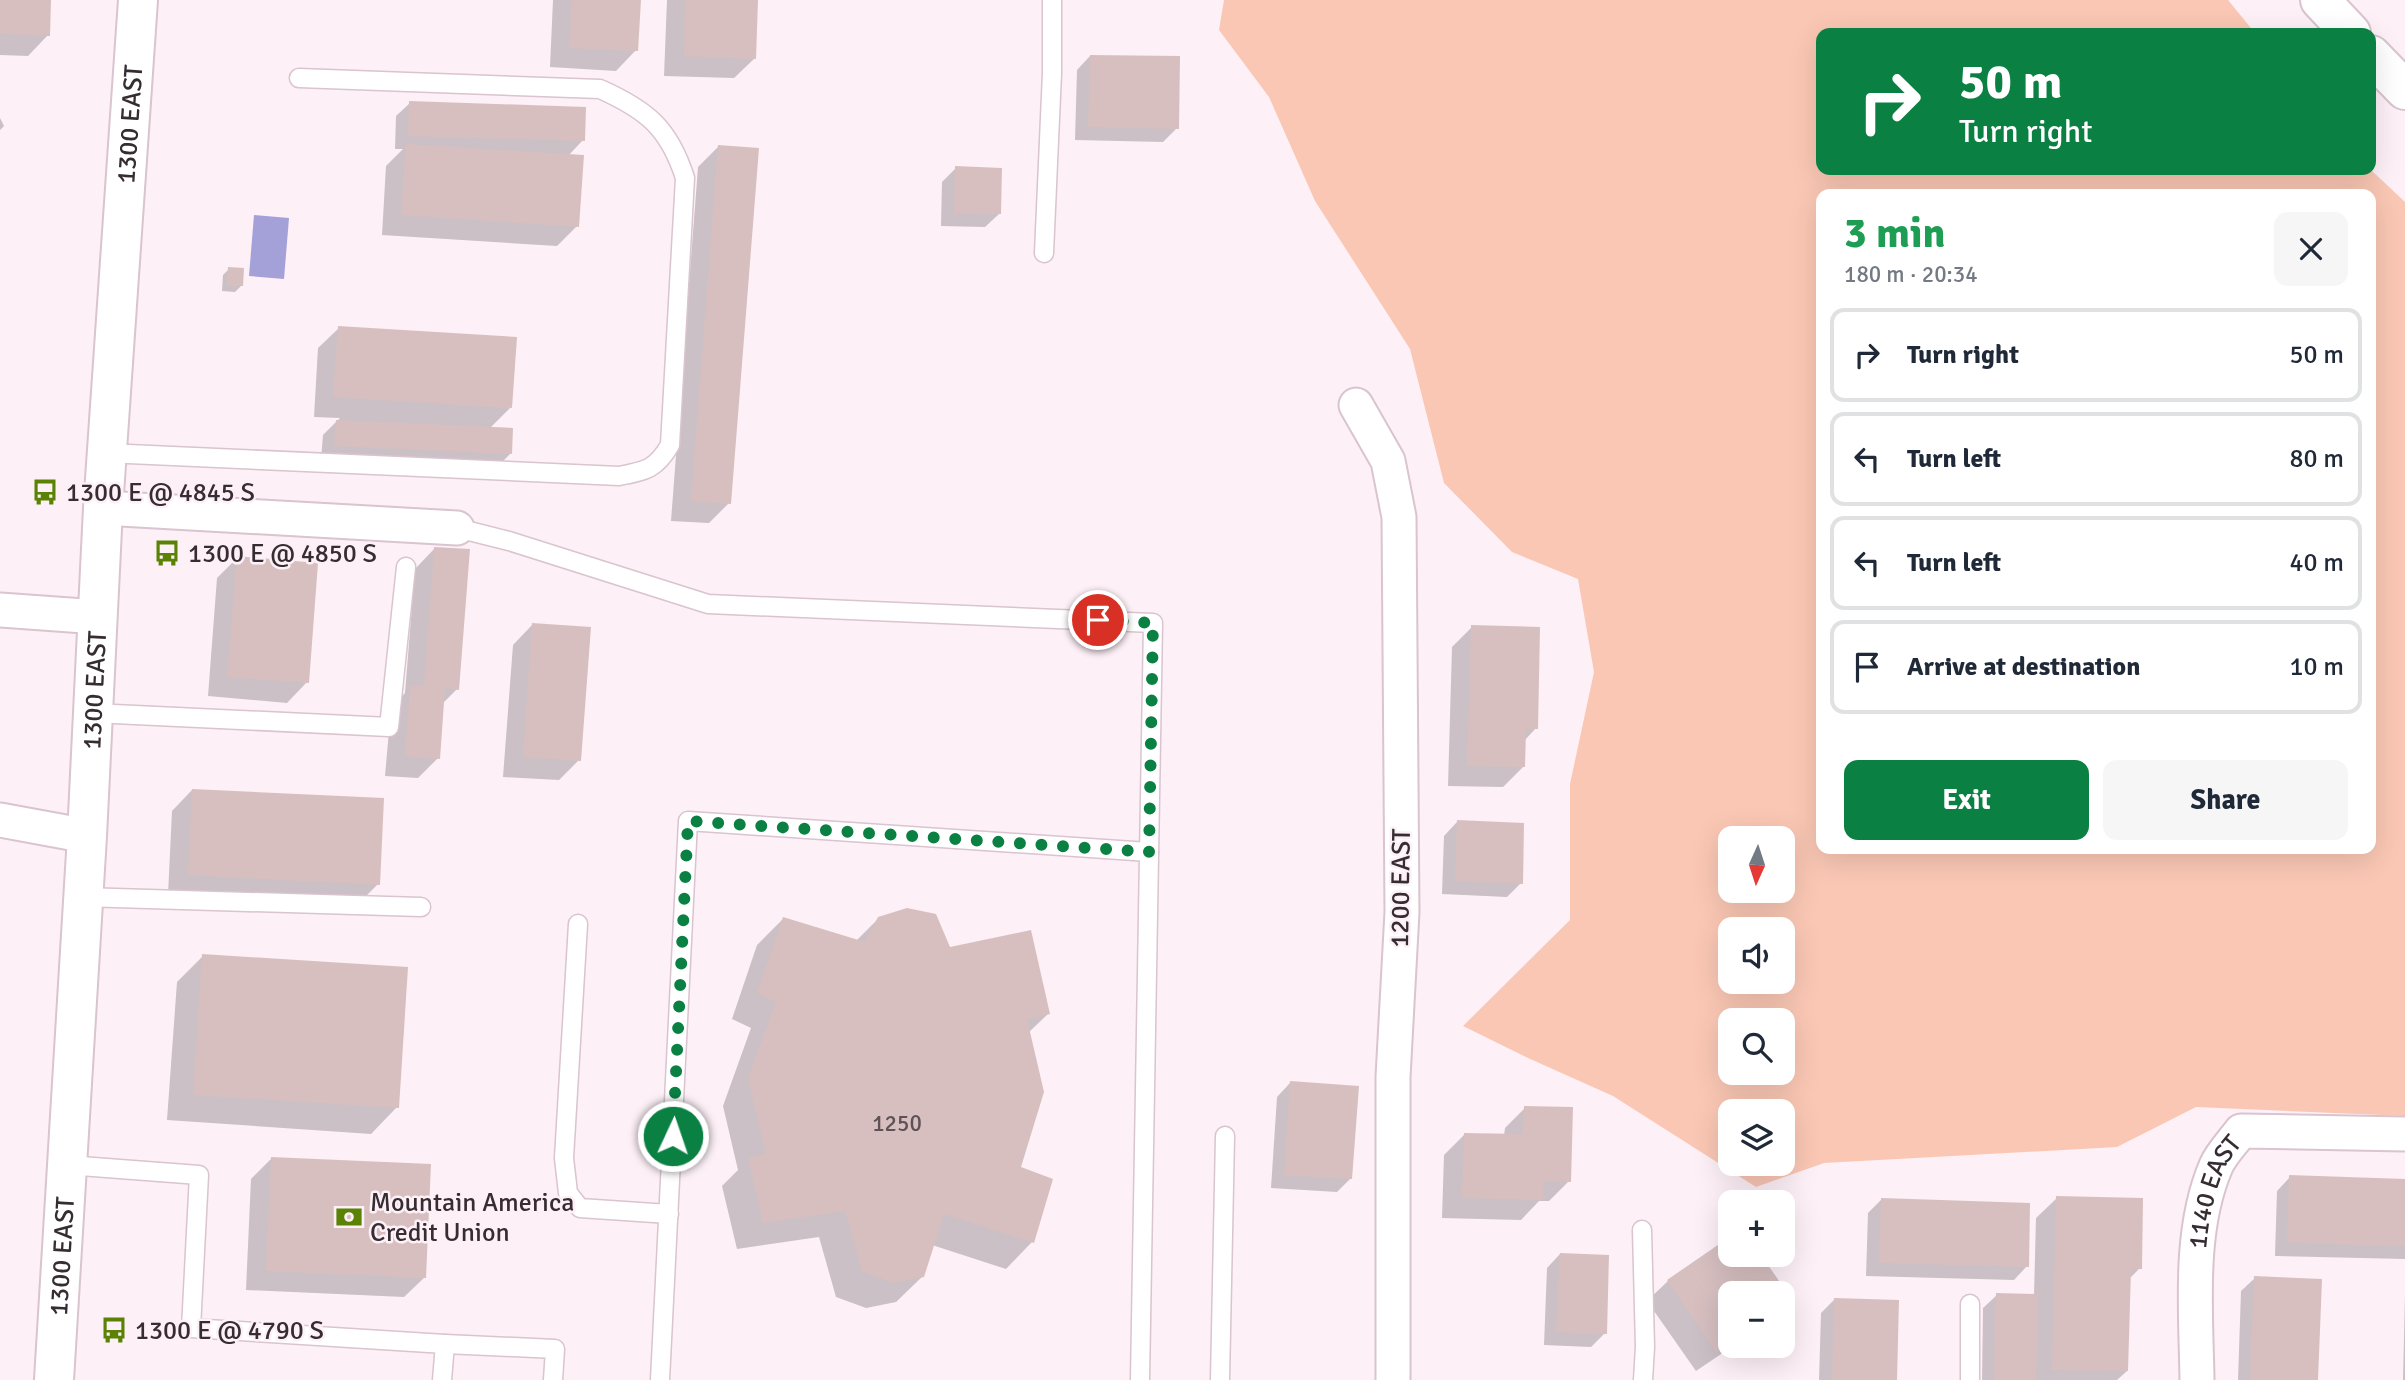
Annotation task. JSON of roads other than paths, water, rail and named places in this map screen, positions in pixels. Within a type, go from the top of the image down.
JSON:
[{"type":"main road","name":"1300 EAST","points":[[54,1380],[87,836],[106,453],[138,0]]},
{"type":"main road","points":[[2320,0],[2346,28]]},
{"type":"main road","points":[[2376,60],[2405,90]]},
{"type":"street","name":"1200 EAST","points":[[1356,405],[1388,461],[1399,517],[1402,912],[1393,1077],[1393,1380]]},
{"type":"street","points":[[103,508],[457,528]]},
{"type":"street","points":[[0,610],[98,617]]},
{"type":"street","points":[[0,820],[87,836]]},
{"type":"street","name":"1140 EAST","points":[[2197,1380],[2196,1255],[2202,1217],[2216,1165],[2241,1131],[2405,1134]]},
{"type":"lane","points":[[1044,253],[1052,74],[1052,0]]},
{"type":"lane","points":[[106,453],[619,476],[644,472],[661,460],[670,445],[685,178],[677,153],[658,126],[632,103],[600,89],[299,78]]},
{"type":"lane","points":[[457,528],[509,541],[708,604],[1153,623],[1140,1380]]},
{"type":"lane","points":[[93,713],[389,727],[406,566]]},
{"type":"lane","points":[[660,1380],[688,821],[1149,852]]},
{"type":"lane","points":[[82,897],[421,907]]},
{"type":"lane","points":[[578,924],[564,1158],[568,1193],[580,1208],[669,1214]]},
{"type":"lane","points":[[1220,1380],[1225,1136]]},
{"type":"lane","points":[[67,1165],[199,1175],[191,1328],[555,1349],[553,1380]]},
{"type":"lane","points":[[1642,1230],[1643,1380]]},
{"type":"lane","points":[[1970,1304],[1970,1380]]},
{"type":"lane","points":[[442,1380],[445,1344]]},
{"type":"water","points":[[254,215],[289,218],[284,279],[249,276]]},
{"type":"place","name":"1300 E @ 4845 S","points":[[45,492]]},
{"type":"place","name":"1300 E @ 4850 S","points":[[167,553]]},
{"type":"place","name":"Mountain America Credit Union","points":[[349,1217]]},
{"type":"place","name":"1300 E @ 4790 S","points":[[114,1330]]}]
